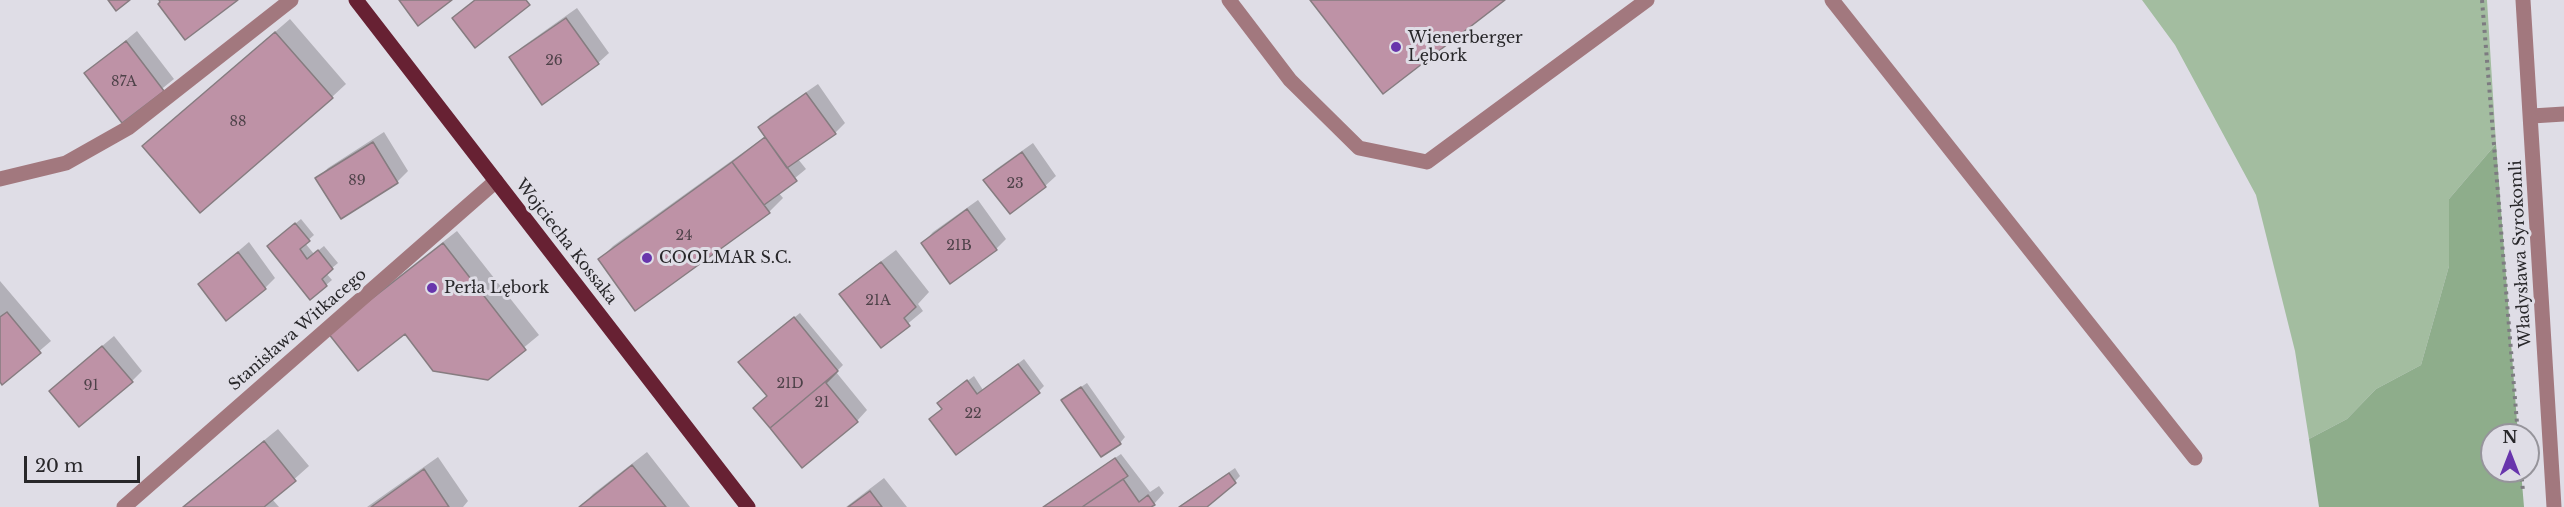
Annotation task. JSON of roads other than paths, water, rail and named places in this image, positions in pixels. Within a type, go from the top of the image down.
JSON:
[{"type":"main road","name":"Wojciecha Kossaka","points":[[356,0],[748,507]]},
{"type":"street","points":[[0,179],[66,163],[128,128],[291,0]]},
{"type":"street","points":[[1229,0],[1290,80],[1359,148],[1426,162],[1647,0]]},
{"type":"street","points":[[1832,0],[2195,458]]},
{"type":"street","name":"Władysława Syrokomli","points":[[2523,0],[2532,116],[2554,507]]},
{"type":"street","points":[[2532,116],[2564,114]]},
{"type":"street","name":"Stanisława Witkacego","points":[[124,507],[496,181]]},
{"type":"place","name":"Wienerberger Lębork","points":[[1396,47]]},
{"type":"place","name":"COOLMAR S.C.","points":[[647,258]]},
{"type":"place","name":"Perła Lębork","points":[[432,288]]}]
